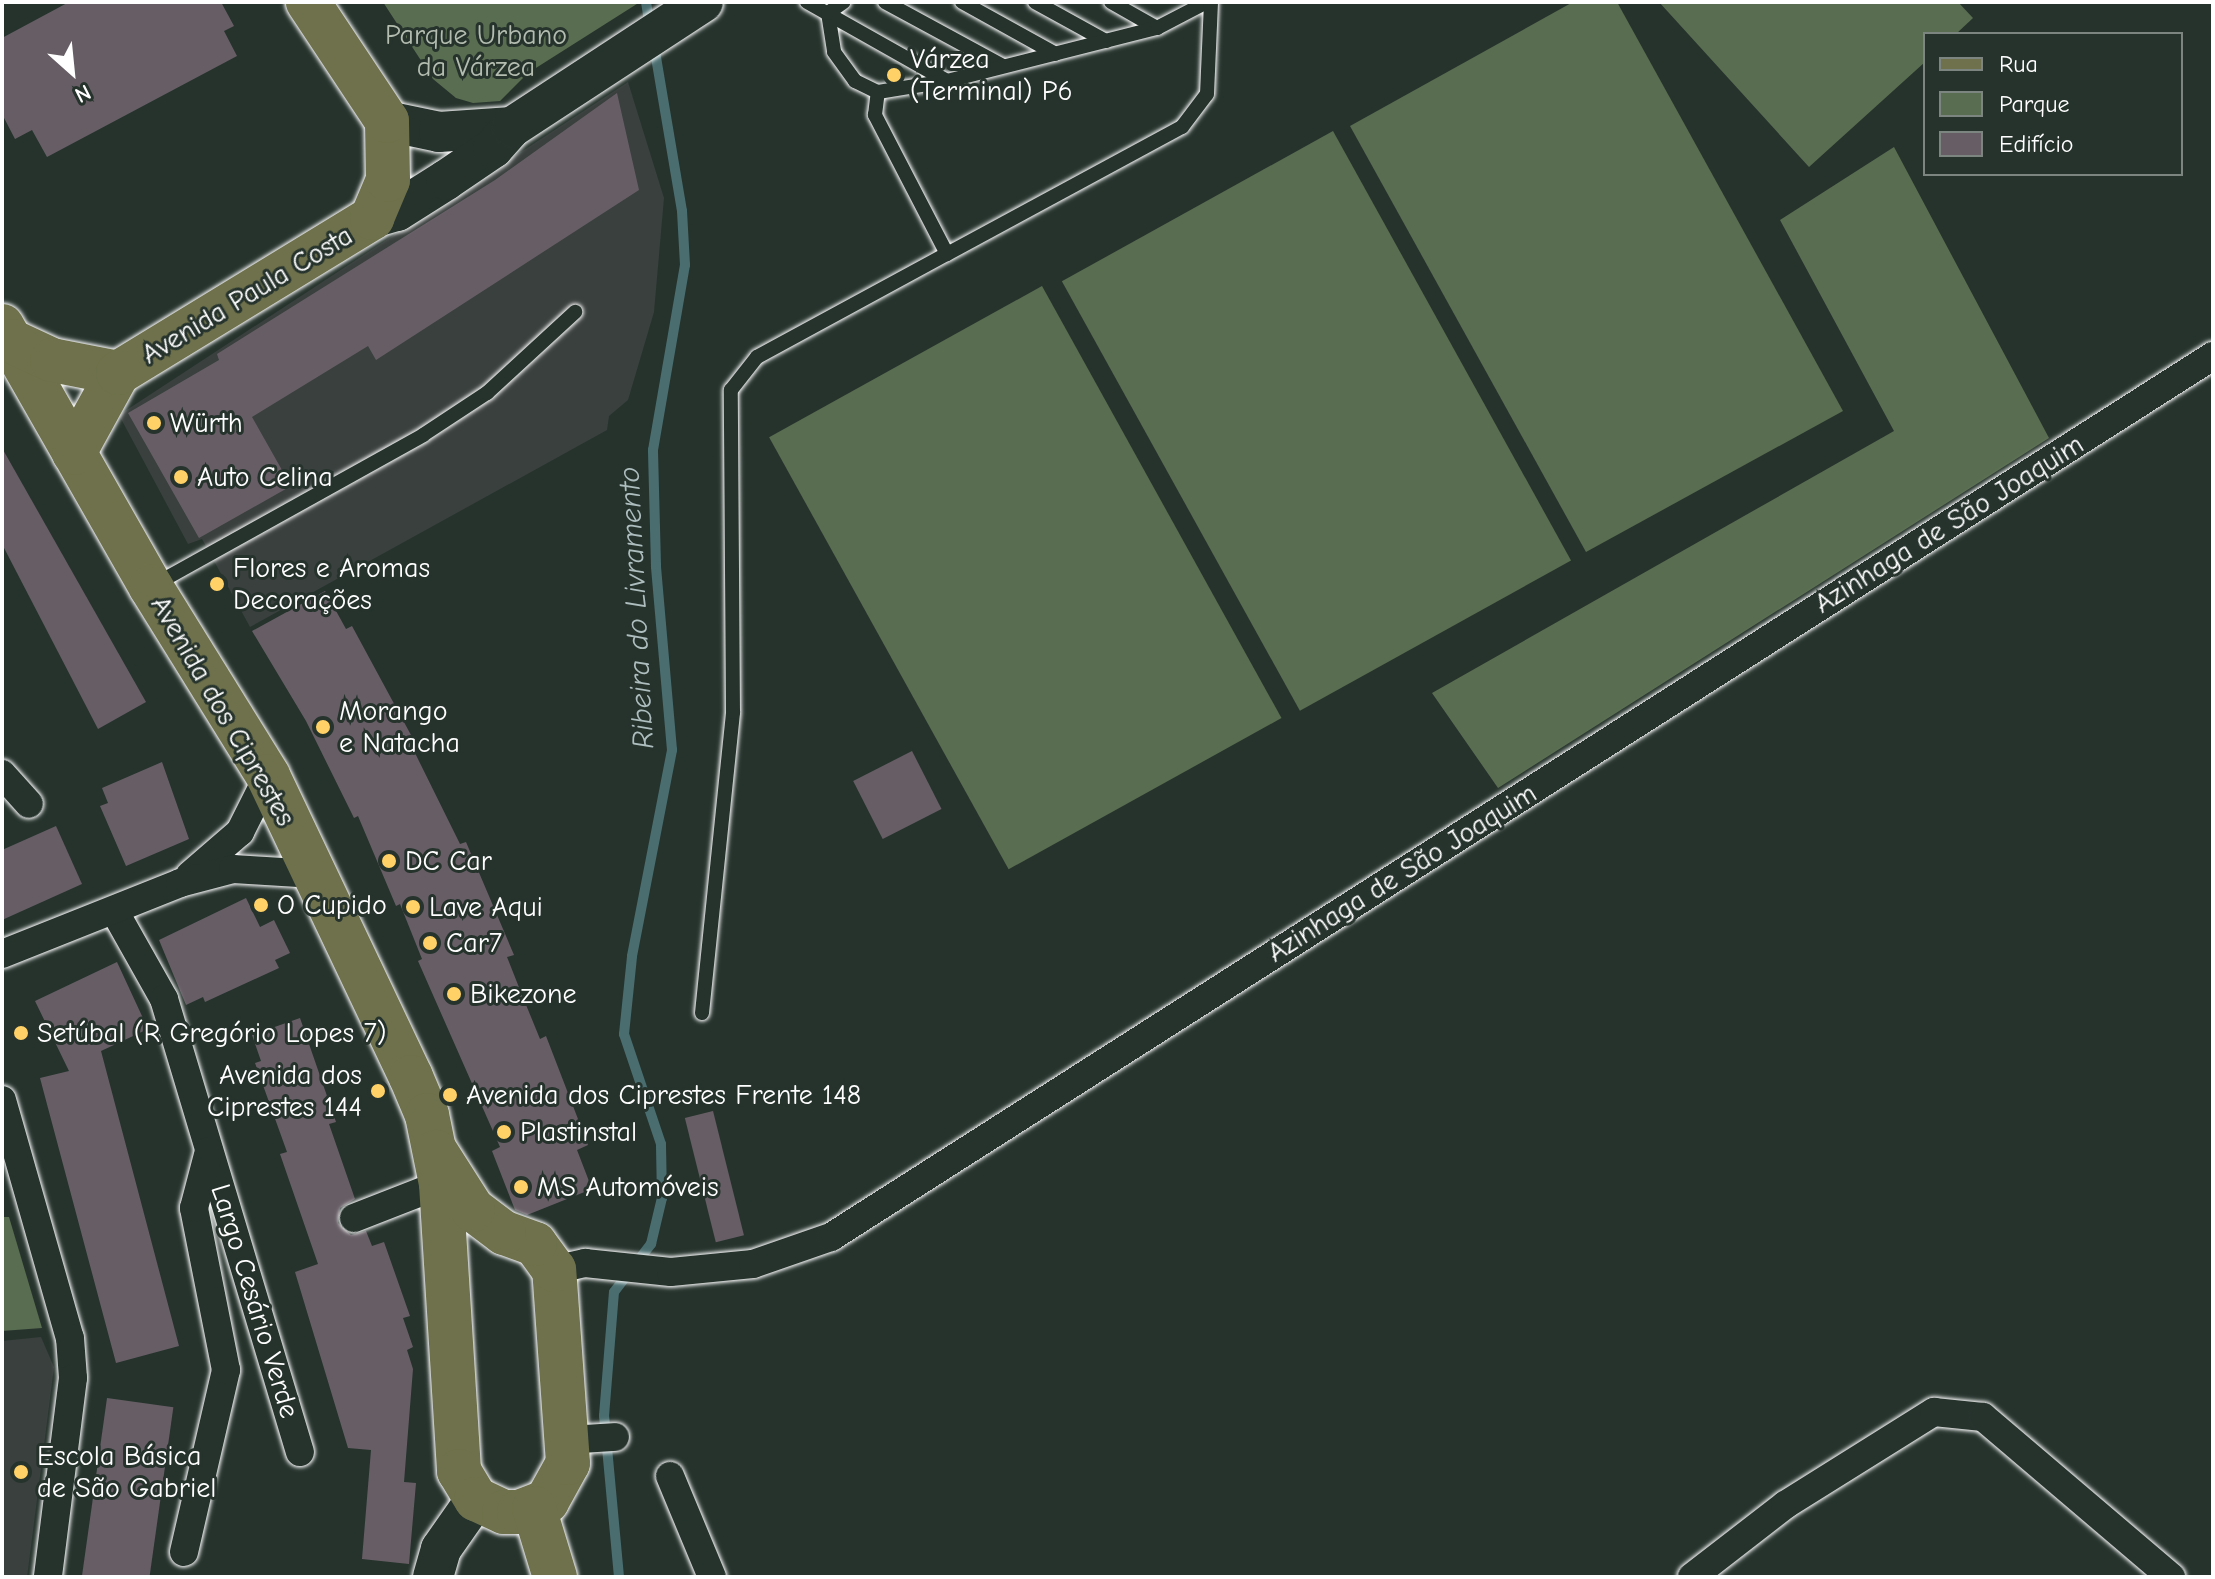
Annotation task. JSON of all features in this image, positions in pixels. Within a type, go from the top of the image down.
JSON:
[{"type":"main road","points":[[308,2],[387,121]]},
{"type":"main road","name":"Avenida Paula Costa","points":[[118,373],[372,218],[388,180],[387,121]]},
{"type":"main road","points":[[6,334],[52,360],[118,373],[74,453]]},
{"type":"main road","name":"Avenida dos Ciprestes","points":[[6,334],[151,587],[268,776],[424,1107],[438,1168],[459,1471],[476,1499]]},
{"type":"main road","name":"Avenida dos Ciprestes","points":[[438,1168],[459,1195],[504,1233],[535,1244],[554,1270]]},
{"type":"main road","points":[[447,1273],[473,1241],[504,1233]]},
{"type":"main road","points":[[476,1499],[504,1512],[534,1508],[558,1490],[590,1439],[554,1270]]},
{"type":"main road","points":[[534,1508],[555,1577]]},
{"type":"street","points":[[372,218],[397,211],[446,180],[493,148],[512,127],[690,9]]},
{"type":"street","points":[[387,121],[439,132],[512,127]]},
{"type":"street","name":"Azinhaga de São Joaquim","points":[[554,1270],[585,1263],[671,1272],[753,1264],[831,1237],[2213,356]]},
{"type":"street","points":[[2,774],[29,804]]},
{"type":"street","points":[[180,883],[233,841],[268,776]]},
{"type":"street","points":[[2,954],[115,912],[180,883],[233,869],[315,874]]},
{"type":"street","name":"Largo Cesário Verde","points":[[115,912],[164,999],[300,1452]]},
{"type":"street","points":[[2,1100],[10,1156],[70,1338],[73,1378],[48,1577]]},
{"type":"street","name":"Largo Cesário Verde","points":[[184,1552],[226,1370],[194,1208],[210,1150]]},
{"type":"street","points":[[354,1218],[438,1168]]},
{"type":"street","points":[[1692,1577],[1785,1505],[1934,1412],[1983,1417],[2171,1577]]},
{"type":"street","points":[[670,1476],[712,1577]]},
{"type":"street","points":[[433,1577],[441,1549],[476,1499]]},
{"type":"lane","points":[[807,2],[947,81]]},
{"type":"lane","points":[[828,13],[844,2]]},
{"type":"lane","points":[[885,2],[1003,66]]},
{"type":"lane","points":[[962,2],[1056,54]]},
{"type":"lane","points":[[1035,2],[1106,41]]},
{"type":"lane","points":[[1111,2],[1157,28]]},
{"type":"lane","points":[[702,1013],[733,712],[731,390],[757,357],[1182,127],[1207,94],[1201,3],[1157,28],[947,81],[878,92],[855,81],[834,52],[828,13]]},
{"type":"lane","points":[[878,92],[875,115],[947,254]]},
{"type":"lane","points":[[151,587],[423,435],[487,393],[575,312]]},
{"type":"shaded area","points":[[628,82],[664,198],[654,312],[628,400],[609,416],[607,430],[250,627],[202,539],[188,544],[119,415]]},
{"type":"shaded area","name":"Escola Básica de São Gabriel","points":[[41,1337],[54,1367],[27,1577],[2,1577],[2,1341]]},
{"type":"green space","name":"Parque Urbano da Várzea","points":[[383,2],[640,2],[528,73],[500,101],[473,103],[456,98],[433,79]]},
{"type":"green space","points":[[1573,2],[1617,2],[1843,411],[1586,552],[1350,126]]},
{"type":"green space","points":[[1659,2],[1958,2],[1973,18],[1958,32],[1923,32],[1923,64],[1809,167]]},
{"type":"green space","points":[[1333,131],[1571,560],[1300,711],[1062,281]]},
{"type":"green space","points":[[1894,147],[2049,438],[1498,788],[1432,693],[1894,431],[1780,220]]},
{"type":"green space","points":[[1042,286],[1281,718],[1009,869],[769,437]]},
{"type":"green space","points":[[2,1217],[9,1217],[42,1328],[2,1331]]},
{"type":"building","points":[[69,2],[221,2],[234,26],[224,31],[237,56],[47,157],[32,130],[15,139],[2,114],[2,38]]},
{"type":"building","points":[[617,93],[639,190],[376,360],[368,346],[252,417],[291,486],[199,538],[128,413],[219,360],[217,354],[495,180]]},
{"type":"building","points":[[2,448],[146,702],[98,729],[2,544]]},
{"type":"building","points":[[325,591],[346,629],[352,626],[418,748],[414,751],[460,844],[466,842],[514,955],[507,957],[522,995],[540,1039],[546,1036],[588,1145],[577,1150],[592,1189],[527,1215],[515,1210],[492,1151],[500,1147],[418,961],[422,959],[400,904],[396,906],[358,816],[354,818],[306,721],[252,631]]},
{"type":"building","points":[[912,751],[942,809],[883,839],[853,781]]},
{"type":"building","points":[[162,762],[189,839],[126,866],[100,806],[108,803],[102,788]]},
{"type":"building","points":[[56,826],[82,884],[2,920],[2,850]]},
{"type":"building","points":[[246,898],[260,927],[274,920],[290,953],[275,960],[279,968],[205,1002],[203,997],[186,1005],[159,940]]},
{"type":"building","points":[[117,962],[148,1029],[101,1051],[179,1346],[116,1363],[40,1078],[69,1071],[35,1001]]},
{"type":"building","points":[[300,1018],[336,1122],[329,1124],[355,1199],[340,1208],[338,1223],[351,1235],[366,1231],[372,1246],[384,1242],[410,1316],[403,1318],[413,1347],[407,1350],[413,1369],[404,1482],[416,1483],[409,1564],[362,1559],[371,1450],[348,1448],[295,1272],[318,1264],[280,1154],[287,1152],[255,1063],[261,1061],[252,1035]]},
{"type":"building","points":[[713,1111],[744,1235],[716,1242],[685,1118]]},
{"type":"building","points":[[107,1398],[173,1407],[150,1577],[82,1576]]},
{"type":"waterway","name":"Ribeira do Livramento","points":[[646,2],[650,26]]},
{"type":"waterway","name":"Ribeira do Livramento","points":[[619,1577],[604,1416],[614,1292],[651,1244],[662,1198],[661,1144],[624,1034],[632,956],[672,750],[656,566],[653,450],[685,265],[682,211],[654,45]]},
{"type":"place","name":"Várzea (Terminal) P6","points":[[894,75]]},
{"type":"place","name":"Würth","points":[[154,423]]},
{"type":"place","name":"Auto Celina","points":[[181,477]]},
{"type":"place","name":"Flores e Aromas Decorações","points":[[217,584]]},
{"type":"place","name":"Morango e Natacha","points":[[323,727]]},
{"type":"place","name":"DC Car","points":[[389,861]]},
{"type":"place","name":"O Cupido","points":[[261,905]]},
{"type":"place","name":"Lave Aqui","points":[[413,907]]},
{"type":"place","name":"Car7","points":[[430,943]]},
{"type":"place","name":"Bikezone","points":[[454,994]]},
{"type":"place","name":"Setúbal (R Gregório Lopes 7)","points":[[21,1033]]},
{"type":"place","name":"Avenida dos Ciprestes 144","points":[[378,1091]]},
{"type":"place","name":"Avenida dos Ciprestes Frente 148","points":[[450,1095]]},
{"type":"place","name":"Plastinstal","points":[[504,1132]]},
{"type":"place","name":"MS Automóveis","points":[[521,1187]]},
{"type":"place","name":"Escola Básica de São Gabriel","points":[[21,1472]]}]
